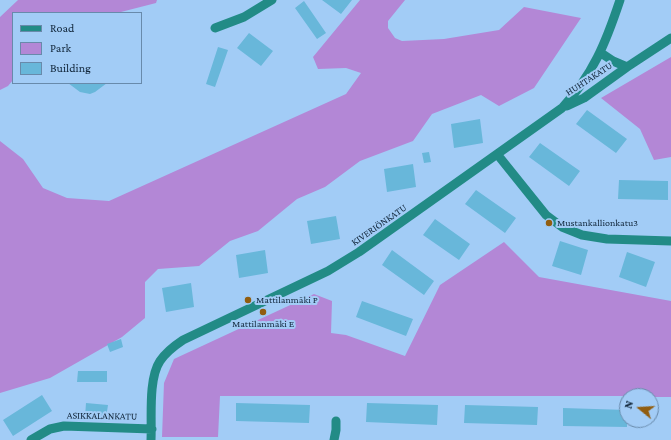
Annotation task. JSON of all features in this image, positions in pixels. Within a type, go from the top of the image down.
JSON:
[{"type":"street","points":[[215,28],[244,17],[272,0]]},
{"type":"street","name":"KIVERIÖNKATU","points":[[151,440],[154,376],[160,361],[168,351],[183,340],[328,271],[359,252],[562,108],[574,96],[601,53],[620,0]]},
{"type":"street","name":"HUHTAKATU","points":[[562,108],[584,98],[671,38]]},
{"type":"street","name":"HUHTAKATU","points":[[601,53],[612,61],[627,67]]},
{"type":"street","points":[[497,154],[546,215],[562,227],[582,235],[607,239],[671,241]]},
{"type":"street","points":[[334,440],[336,421]]},
{"type":"street","name":"ASIKKALANKATU","points":[[31,440],[50,430],[64,426],[152,429]]},
{"type":"green space","points":[[18,0],[157,0],[156,3],[121,12],[12,12],[12,81],[8,86],[0,90],[0,17]]},
{"type":"green space","points":[[360,0],[405,0],[388,21],[388,28],[395,38],[402,41],[444,39],[499,30],[524,7],[581,18],[534,88],[499,106],[481,95],[432,114],[413,141],[360,161],[325,187],[297,199],[258,231],[230,241],[199,266],[158,269],[145,282],[145,318],[122,337],[50,378],[0,393],[0,141],[23,159],[43,188],[67,198],[109,201],[346,94],[361,73],[346,68],[318,69],[313,57]]},
{"type":"green space","points":[[671,57],[671,157],[654,160],[640,129],[601,98]]},
{"type":"green space","points":[[504,242],[539,277],[671,301],[671,397],[659,397],[659,388],[619,388],[619,396],[220,396],[218,437],[162,437],[164,383],[174,359],[314,294],[332,301],[331,333],[346,335],[405,356],[440,285]]},
{"type":"building","points":[[322,0],[352,0],[341,14]]},
{"type":"building","points":[[304,1],[326,33],[317,39],[295,8]]},
{"type":"building","points":[[249,33],[273,51],[261,66],[237,48]]},
{"type":"building","points":[[218,47],[228,50],[215,87],[206,84]]},
{"type":"building","points":[[69,84],[106,84],[90,94],[80,92]]},
{"type":"building","points":[[587,110],[627,139],[616,153],[576,124]]},
{"type":"building","points":[[480,119],[483,143],[454,148],[451,124]]},
{"type":"building","points":[[540,143],[580,171],[569,186],[529,157]]},
{"type":"building","points":[[429,152],[431,162],[424,163],[422,153]]},
{"type":"building","points":[[413,164],[416,187],[387,192],[384,169]]},
{"type":"building","points":[[619,180],[668,181],[668,200],[618,199]]},
{"type":"building","points":[[476,190],[516,218],[505,233],[465,204]]},
{"type":"building","points":[[336,216],[340,239],[311,244],[307,221]]},
{"type":"building","points":[[435,219],[470,244],[459,260],[423,235]]},
{"type":"building","points":[[560,241],[588,250],[581,275],[552,266]]},
{"type":"building","points":[[265,250],[268,273],[239,278],[236,255]]},
{"type":"building","points":[[392,250],[434,281],[424,295],[382,265]]},
{"type":"building","points":[[627,252],[655,262],[646,287],[619,277]]},
{"type":"building","points":[[191,283],[194,307],[166,312],[162,288]]},
{"type":"building","points":[[362,301],[413,319],[406,336],[356,317]]},
{"type":"building","points":[[121,339],[123,347],[110,352],[107,344]]},
{"type":"building","points":[[78,371],[107,371],[107,382],[77,382]]},
{"type":"building","points":[[42,395],[52,411],[13,436],[3,420]]},
{"type":"building","points":[[86,403],[108,405],[106,418],[85,417]]},
{"type":"building","points":[[236,403],[310,405],[309,423],[236,421]]},
{"type":"building","points":[[367,403],[438,405],[437,425],[366,422]]},
{"type":"building","points":[[465,405],[538,407],[537,425],[464,423]]},
{"type":"building","points":[[563,408],[619,410],[619,427],[563,426]]},
{"type":"place","name":"Mustankallionkatu3","points":[[549,223]]},
{"type":"place","name":"Mattilanmäki P","points":[[248,300]]},
{"type":"place","name":"Mattilanmäki E","points":[[263,312]]}]
